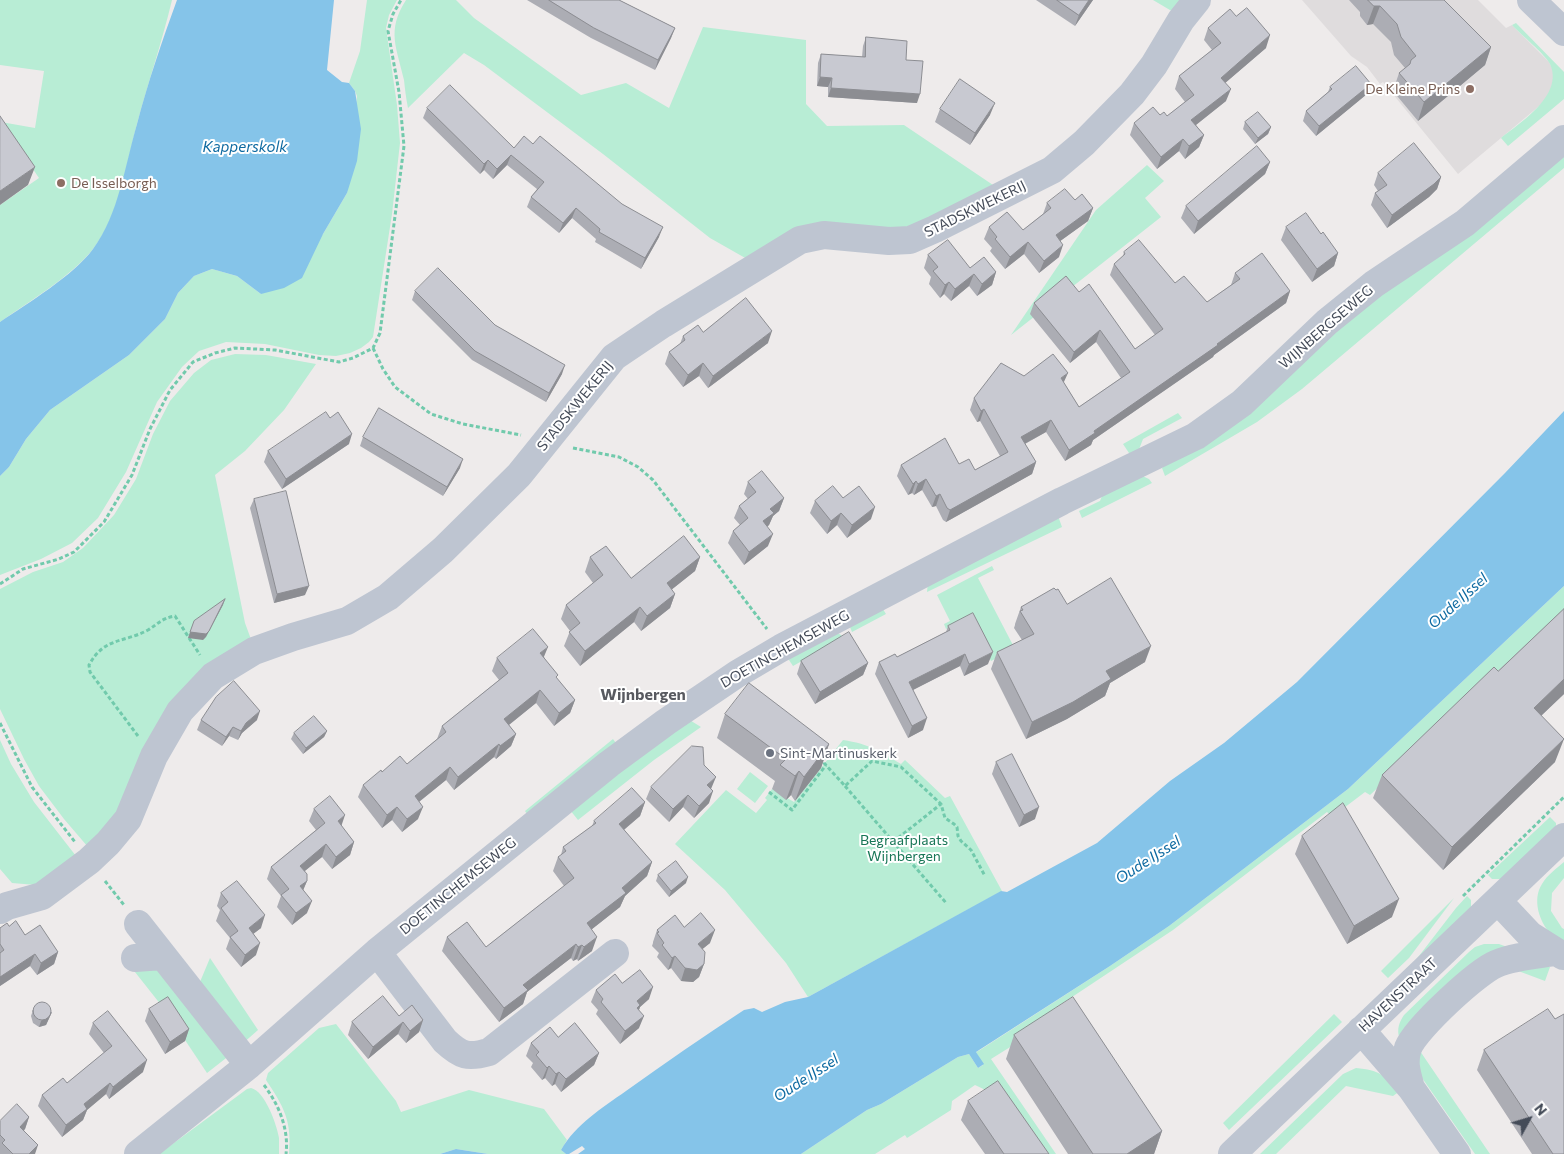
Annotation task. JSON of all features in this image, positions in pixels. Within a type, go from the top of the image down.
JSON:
[{"type":"street","name":"STADSKWEKERIJ","points":[[0,910],[7,906],[42,896],[89,861],[108,843],[128,820],[154,756],[180,711],[212,676],[254,651],[347,621],[388,597],[443,550],[519,475],[614,357],[663,324],[800,240],[824,235],[889,241],[910,240],[1052,170],[1084,143],[1132,94],[1154,65],[1181,20],[1197,0]]},
{"type":"street","points":[[1532,0],[1564,32]]},
{"type":"street","name":"WIJNBERGSEWEG","points":[[1130,468],[1196,436],[1242,403],[1327,322],[1374,284],[1465,223],[1564,139]]},
{"type":"street","name":"DOETINCHEMSEWEG","points":[[138,1154],[249,1066],[377,952],[644,738],[737,674],[781,648],[1062,501],[1130,468]]},
{"type":"street","name":"HAVENSTRAAT","points":[[1232,1154],[1564,837]]},
{"type":"street","points":[[1498,901],[1530,935],[1560,954]]},
{"type":"street","points":[[138,924],[249,1066]]},
{"type":"street","points":[[377,952],[444,1041],[454,1050],[464,1055],[475,1056],[489,1052],[615,953]]},
{"type":"street","points":[[1411,1088],[1404,1068],[1408,1048],[1420,1029],[1478,974],[1496,964],[1518,957],[1560,954]]},
{"type":"street","points":[[135,958],[163,956]]},
{"type":"street","points":[[1361,1030],[1411,1088],[1457,1154]]},
{"type":"path","points":[[0,584],[23,569],[74,552],[104,522],[132,474],[150,429],[170,390],[193,362],[215,353],[235,348],[275,350],[339,362],[353,358],[373,348],[380,333],[404,146],[399,92],[388,32],[393,14],[401,0]]},
{"type":"path","points":[[373,348],[383,369],[395,387],[431,414],[463,424],[548,440],[580,450],[619,456],[638,467],[653,480],[781,648]]},
{"type":"path","points":[[154,756],[90,672],[89,665],[93,656],[113,642],[136,636],[149,630],[165,618],[175,616],[212,676]]},
{"type":"path","points":[[0,723],[32,787],[138,924]]},
{"type":"path","points":[[824,756],[826,766],[947,904]]},
{"type":"path","points":[[845,786],[872,761],[901,768],[941,804],[945,818],[957,828],[958,836],[972,850],[985,876]]},
{"type":"path","points":[[769,792],[792,810],[826,766]]},
{"type":"path","points":[[893,842],[941,804]]},
{"type":"path","points":[[249,1066],[282,1115],[287,1145],[286,1154]]},
{"type":"shaded area","name":"De Kleine Prins","points":[[1302,0],[1478,0],[1506,28],[1512,25],[1549,62],[1553,70],[1554,82],[1544,102],[1458,174],[1383,82],[1380,84],[1367,67],[1351,56]]},
{"type":"green space","points":[[0,0],[172,0],[137,124],[121,190],[102,236],[93,249],[74,269],[0,322],[0,205],[39,178],[1,122],[35,128],[44,71],[0,65]]},
{"type":"green space","points":[[367,0],[397,0],[389,15],[386,28],[397,105],[400,143],[392,214],[373,337],[361,348],[336,356],[319,355],[265,344],[226,342],[199,351],[182,367],[157,402],[126,472],[98,518],[72,543],[41,559],[0,575],[0,476],[9,467],[26,439],[50,410],[129,355],[165,319],[178,293],[194,276],[212,269],[237,276],[261,294],[323,234],[347,193],[357,96],[349,83],[360,51]]},
{"type":"green space","points":[[406,0],[456,0],[474,18],[581,95],[626,83],[669,108],[703,27],[806,40],[806,104],[827,126],[904,125],[996,187],[920,224],[747,259],[710,238],[603,154],[484,65],[464,53],[408,108],[395,40],[396,21]]},
{"type":"green space","points":[[1153,0],[1184,0],[1175,13]]},
{"type":"green space","points":[[1516,23],[1564,72],[1564,99],[1508,146],[1501,138],[1538,107],[1546,97],[1553,75],[1550,64],[1538,49],[1512,25]]},
{"type":"green space","points":[[1564,152],[1564,168],[1302,389],[1257,422],[1165,476],[1162,468],[1321,340]]},
{"type":"green space","points":[[1147,165],[1164,181],[1145,198],[1161,217],[1011,335],[1096,210]]},
{"type":"green space","points":[[235,354],[266,355],[316,364],[284,410],[245,451],[215,475],[245,623],[252,642],[223,657],[113,823],[88,847],[39,786],[0,709],[0,589],[33,572],[63,562],[83,548],[114,515],[136,479],[153,434],[170,401],[194,373],[211,360]]},
{"type":"green space","points":[[1178,413],[1182,418],[1143,439],[1138,452],[1131,456],[1123,444]]},
{"type":"green space","points":[[1138,474],[1149,479],[1152,483],[1082,518],[1079,511],[1100,501],[1104,491]]},
{"type":"green space","points":[[1057,513],[1062,527],[927,592],[928,582]]},
{"type":"green space","points":[[992,566],[994,570],[978,578],[1015,649],[991,661],[969,618],[946,629],[944,624],[950,621],[937,595]]},
{"type":"green space","points":[[1564,586],[1564,613],[1370,795],[1365,792],[1332,817],[1327,812],[1173,930],[1054,1009],[1039,1029],[991,1059],[1056,1154],[1039,1154],[998,1096],[975,1085],[952,1101],[951,1110],[907,1138],[905,1135],[875,1154],[801,1154],[867,1110],[881,1104],[958,1057],[969,1054],[978,1068],[983,1065],[976,1052],[1169,926],[1348,789]]},
{"type":"green space","points":[[881,606],[886,614],[852,632],[850,627]]},
{"type":"green space","points":[[834,631],[843,638],[793,666],[789,660],[790,654]]},
{"type":"green space","points":[[688,719],[701,727],[654,760],[578,820],[570,810]]},
{"type":"green space","points":[[613,739],[618,746],[529,817],[525,811]]},
{"type":"green space","points":[[0,740],[11,764],[34,802],[76,856],[36,885],[12,883],[0,869]]},
{"type":"green space","name":"Begraafplaats Wijnbergen","points":[[843,740],[874,749],[901,764],[905,760],[945,798],[950,796],[1002,891],[808,997],[786,963],[725,890],[675,844],[726,790],[756,813],[767,800],[765,798],[772,789],[794,802]]},
{"type":"green space","points":[[750,772],[768,786],[755,803],[737,789]]},
{"type":"green space","points":[[1550,817],[1556,823],[1556,829],[1502,879],[1492,879],[1488,875]]},
{"type":"green space","points":[[1564,862],[1564,878],[1552,893],[1551,911],[1564,929],[1564,944],[1543,923],[1537,903],[1539,890],[1544,881]]},
{"type":"green space","points":[[1467,896],[1471,900],[1471,909],[1412,965],[1456,908]]},
{"type":"green space","points":[[1454,898],[1409,958],[1388,978],[1381,971]]},
{"type":"green space","points":[[1484,944],[1499,944],[1510,948],[1399,1037],[1399,1026],[1404,1015],[1469,952],[1475,947]]},
{"type":"green space","points":[[210,958],[258,1030],[241,1045],[197,989]]},
{"type":"green space","points":[[148,959],[230,1055],[207,1073],[165,1010],[131,967]]},
{"type":"green space","points":[[1541,965],[1550,967],[1545,981],[1513,969]]},
{"type":"green space","points":[[1334,1014],[1342,1022],[1229,1130],[1223,1123]]},
{"type":"green space","points":[[336,1024],[396,1101],[401,1112],[469,1090],[544,1109],[567,1140],[561,1150],[566,1154],[488,1154],[456,1149],[440,1154],[289,1154],[288,1123],[278,1098],[266,1080],[268,1073],[319,1028]]},
{"type":"green space","points":[[1420,1051],[1490,1154],[1475,1154],[1420,1075]]},
{"type":"green space","points":[[1356,1068],[1371,1070],[1381,1074],[1400,1091],[1393,1096],[1346,1086],[1276,1154],[1260,1154],[1343,1074]]},
{"type":"green space","points":[[251,1088],[261,1095],[273,1117],[279,1138],[279,1154],[159,1154],[247,1089]]},
{"type":"water","name":"Kapperskolk","points":[[177,0],[334,0],[327,70],[342,82],[349,83],[355,91],[361,129],[357,161],[347,193],[323,234],[302,278],[284,288],[261,294],[237,276],[212,269],[194,276],[178,293],[165,319],[129,355],[50,410],[26,439],[9,467],[0,476],[0,322],[74,269],[85,259],[102,235],[115,205],[146,93]]},
{"type":"water","name":"Oude IJssel","points":[[1564,411],[1564,586],[1348,789],[1169,926],[976,1052],[984,1064],[978,1068],[969,1054],[958,1057],[881,1104],[867,1110],[801,1154],[578,1154],[585,1149],[582,1146],[569,1154],[561,1150],[574,1132],[599,1110],[744,1010],[754,1008],[762,1012],[785,1002],[808,997],[1001,891],[1007,892],[1097,843],[1170,781],[1224,743],[1297,682]]},
{"type":"water","points":[[456,1149],[488,1154],[440,1154]]},
{"type":"building","points":[[549,0],[619,0],[675,28],[658,60],[594,28]]},
{"type":"building","points":[[1057,0],[1089,0],[1079,15]]},
{"type":"building","points":[[1368,0],[1444,0],[1491,47],[1424,102],[1399,73],[1416,56],[1401,37],[1397,24],[1380,6],[1374,6]]},
{"type":"building","points":[[1247,8],[1270,35],[1221,78],[1231,89],[1191,120],[1204,135],[1189,146],[1183,139],[1161,157],[1134,123],[1153,107],[1160,115],[1164,112],[1167,116],[1194,95],[1179,76],[1221,43],[1208,28],[1230,9],[1236,16]]},
{"type":"building","points":[[866,37],[907,41],[906,60],[923,61],[920,94],[831,88],[832,78],[820,77],[821,54],[865,57]]},
{"type":"building","points":[[1356,66],[1371,84],[1319,126],[1306,111],[1332,89],[1330,87]]},
{"type":"building","points":[[960,79],[995,103],[975,133],[940,109]]},
{"type":"building","points":[[450,85],[514,148],[524,136],[533,144],[540,136],[622,204],[663,227],[645,258],[599,232],[600,229],[576,208],[563,223],[531,197],[544,182],[511,155],[497,169],[488,160],[484,164],[427,108]]},
{"type":"building","points":[[1258,112],[1271,127],[1258,138],[1245,122]]},
{"type":"building","points":[[0,116],[35,167],[0,191]]},
{"type":"building","points":[[1414,143],[1441,177],[1392,215],[1375,193],[1387,185],[1378,173]]},
{"type":"building","points":[[1257,146],[1270,162],[1198,221],[1186,206]]},
{"type":"building","points":[[1065,189],[1075,200],[1082,194],[1093,208],[1056,235],[1063,245],[1044,261],[1028,242],[1010,257],[995,239],[997,237],[989,227],[1007,212],[1023,230],[1051,208],[1047,203]]},
{"type":"building","points":[[1306,213],[1338,253],[1317,269],[1286,227]]},
{"type":"building","points":[[948,240],[970,268],[984,257],[996,272],[982,284],[974,274],[955,289],[949,282],[945,285],[933,271],[938,267],[928,255]]},
{"type":"building","points":[[1139,240],[1175,283],[1184,276],[1207,302],[1240,279],[1235,273],[1262,253],[1290,291],[1218,345],[1069,450],[1051,420],[1021,437],[1036,462],[950,510],[940,494],[936,496],[926,479],[918,484],[916,481],[913,484],[901,465],[945,438],[959,464],[969,459],[975,470],[1008,452],[984,409],[981,411],[974,398],[1001,363],[1024,376],[1053,354],[1068,373],[1061,378],[1079,407],[1130,372],[1100,330],[1074,352],[1034,303],[1066,276],[1079,292],[1089,284],[1135,349],[1163,329],[1114,264],[1125,254],[1124,252]]},
{"type":"building","points":[[438,268],[495,325],[565,365],[549,393],[475,351],[415,291]]},
{"type":"building","points":[[746,298],[772,331],[713,376],[703,363],[688,375],[669,352],[685,340],[683,336],[698,325],[703,332]]},
{"type":"building","points":[[379,408],[463,459],[447,487],[363,437]]},
{"type":"building","points":[[326,412],[330,418],[338,412],[352,434],[286,479],[268,451]]},
{"type":"building","points":[[762,471],[784,498],[770,509],[774,513],[763,521],[773,534],[749,552],[733,531],[748,518],[739,506],[756,492],[748,482]]},
{"type":"building","points":[[833,486],[843,498],[859,486],[875,507],[852,525],[841,513],[831,521],[815,501]]},
{"type":"building","points":[[286,491],[309,586],[277,594],[254,499]]},
{"type":"building","points":[[684,536],[700,557],[667,583],[675,594],[647,616],[640,607],[585,651],[569,632],[580,623],[566,605],[603,575],[590,557],[606,546],[631,578]]},
{"type":"building","points":[[1111,578],[1151,646],[1106,671],[1111,679],[1073,702],[1032,722],[997,652],[1034,634],[1020,611],[1023,610],[1021,607],[1054,588],[1058,589],[1067,604]]},
{"type":"building","points":[[225,599],[206,634],[190,632],[194,621]]},
{"type":"building","points":[[1564,609],[1564,679],[1534,708],[1564,739],[1452,847],[1382,775],[1494,667],[1498,671]]},
{"type":"building","points":[[973,613],[993,652],[969,664],[965,654],[909,682],[927,718],[912,726],[879,662],[895,654],[897,657],[950,630],[948,626]]},
{"type":"building","points":[[533,629],[548,647],[540,653],[558,675],[556,677],[575,700],[559,713],[540,690],[504,719],[516,734],[500,746],[499,744],[458,777],[450,767],[415,796],[423,807],[407,819],[397,807],[387,815],[363,785],[400,756],[407,764],[446,732],[442,726],[508,673],[497,658]]},
{"type":"building","points":[[849,632],[868,663],[820,692],[801,661]]},
{"type":"building","points":[[234,681],[260,711],[246,723],[241,731],[233,727],[226,737],[201,720],[216,697]]},
{"type":"building","points":[[749,683],[829,744],[804,777],[799,771],[795,776],[780,765],[786,759],[725,714]]},
{"type":"building","points":[[314,716],[327,731],[306,748],[294,733]]},
{"type":"building","points":[[692,746],[703,747],[704,765],[716,777],[707,785],[713,791],[699,806],[688,795],[673,809],[651,787]]},
{"type":"building","points":[[1012,754],[1039,807],[1024,815],[996,762]]},
{"type":"building","points":[[632,788],[645,802],[619,824],[652,862],[622,888],[626,893],[587,923],[597,937],[584,947],[582,945],[578,947],[576,944],[523,985],[528,990],[504,1008],[447,937],[467,922],[486,947],[574,878],[558,857],[566,851],[563,847],[596,823],[594,821]]},
{"type":"building","points":[[330,796],[345,815],[338,821],[354,842],[336,857],[326,844],[300,866],[307,874],[307,881],[300,886],[312,901],[296,913],[281,895],[289,889],[271,867],[325,823],[314,809]]},
{"type":"building","points":[[1343,803],[1399,899],[1354,926],[1302,836]]},
{"type":"building","points":[[676,861],[688,877],[671,891],[658,875]]},
{"type":"building","points":[[237,881],[265,915],[249,928],[260,943],[245,955],[230,937],[238,931],[221,908],[228,902],[221,893]]},
{"type":"building","points":[[701,913],[715,930],[698,944],[705,952],[704,964],[697,970],[685,968],[675,956],[672,958],[662,945],[664,943],[657,930],[675,915],[684,927]]},
{"type":"building","points":[[16,921],[25,935],[40,925],[58,952],[41,963],[35,954],[0,977],[0,953],[4,950],[0,944],[0,928],[7,923],[9,926]]},
{"type":"building","points":[[640,970],[653,987],[637,1001],[640,1005],[637,1008],[644,1016],[625,1031],[601,1002],[603,999],[596,990],[615,974],[622,983]]},
{"type":"building","points":[[383,996],[399,1016],[412,1005],[423,1020],[410,1031],[403,1022],[373,1047],[352,1022]]},
{"type":"building","points":[[168,997],[189,1029],[170,1042],[149,1009]]},
{"type":"building","points":[[1073,997],[1162,1131],[1127,1154],[1093,1154],[1014,1035]]},
{"type":"building","points":[[42,1002],[48,1005],[51,1011],[48,1017],[42,1020],[36,1017],[33,1011],[36,1005]]},
{"type":"building","points":[[1548,1009],[1555,1019],[1564,1014],[1564,1154],[1553,1154],[1484,1050]]},
{"type":"building","points":[[108,1011],[147,1060],[113,1087],[110,1083],[84,1104],[87,1109],[66,1125],[42,1095],[63,1078],[67,1083],[112,1046],[93,1023]]},
{"type":"building","points":[[575,1023],[599,1053],[566,1079],[559,1072],[556,1074],[549,1066],[547,1068],[536,1055],[539,1052],[531,1043],[550,1027],[558,1037]]},
{"type":"building","points":[[998,1081],[1049,1154],[1004,1154],[968,1101]]},
{"type":"building","points":[[17,1104],[29,1117],[20,1127],[38,1145],[29,1154],[13,1154],[2,1143],[5,1140],[0,1135],[0,1121]]},
{"type":"place","name":"De Kleine Prins","points":[[1470,89]]},
{"type":"place","name":"De Isselborgh","points":[[61,183]]},
{"type":"place","name":"Sint-Martinuskerk","points":[[770,753]]},
{"type":"district","name":"Wijnbergen","points":[[643,695]]}]
